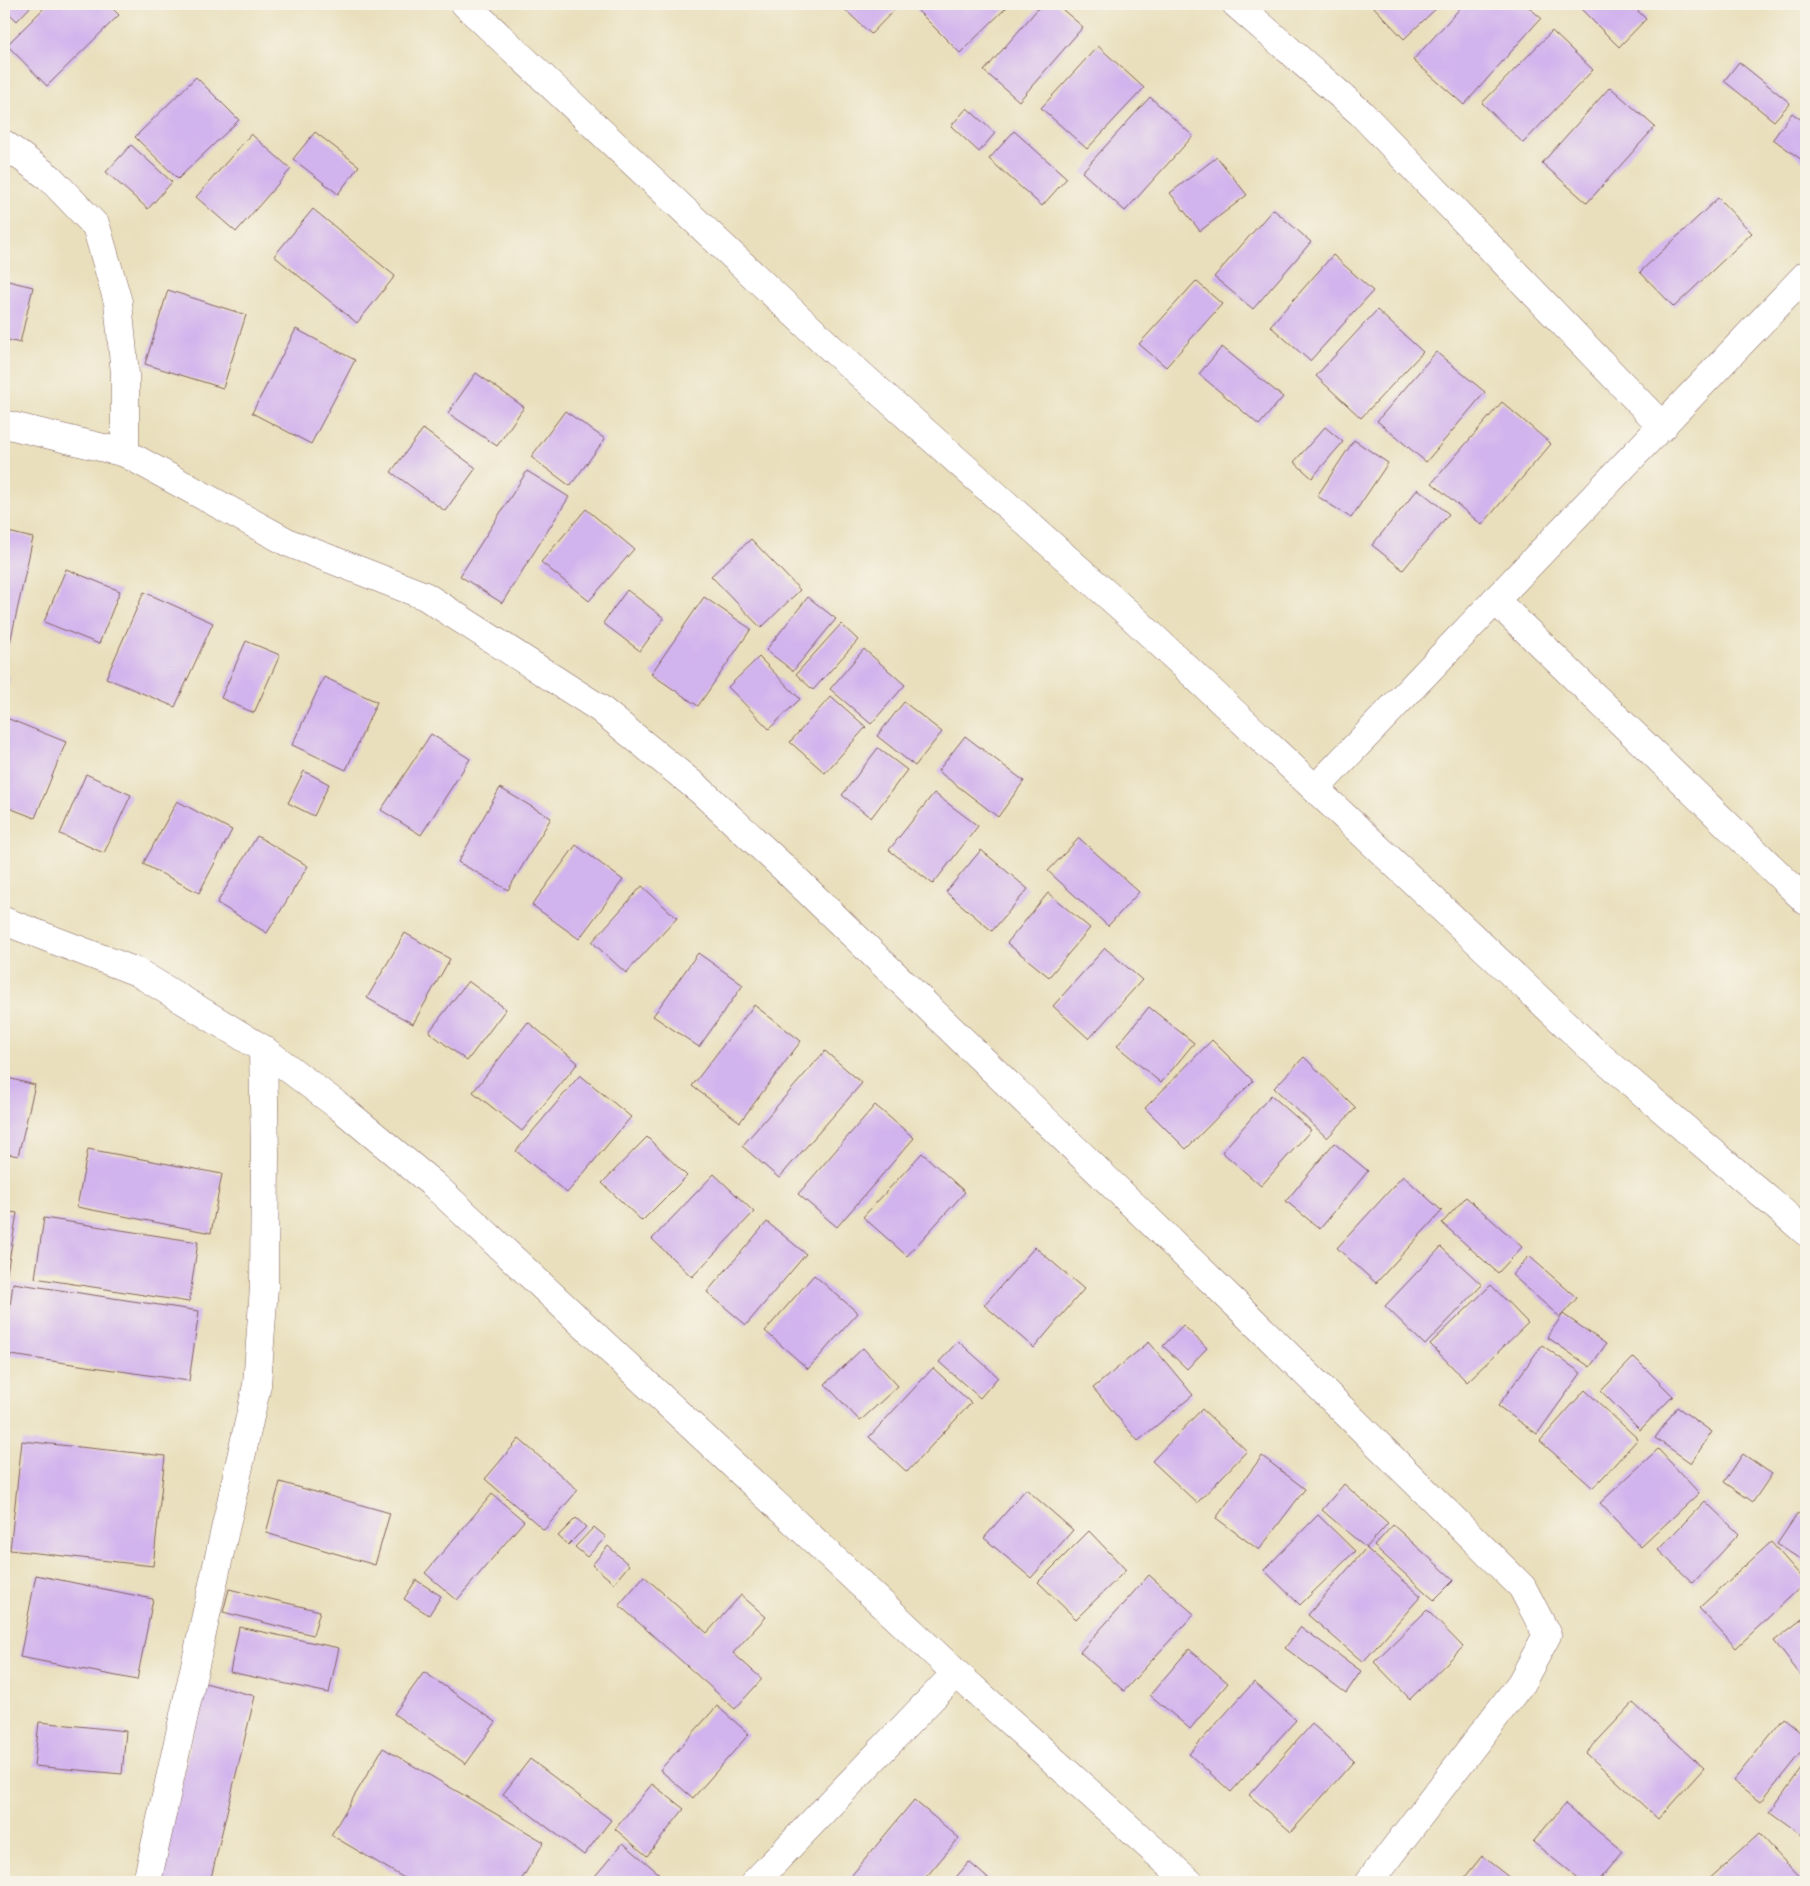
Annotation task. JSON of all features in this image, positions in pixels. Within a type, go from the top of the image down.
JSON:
[{"type":"street","points":[[465,4],[832,349],[1130,615],[1593,1050],[1806,1232]]},
{"type":"street","points":[[1236,4],[1361,113],[1663,427]]},
{"type":"street","points":[[4,144],[50,178],[96,226],[118,302],[125,374],[125,453]]},
{"type":"street","points":[[1315,790],[1806,275]]},
{"type":"street","points":[[4,424],[125,453],[290,543],[425,596],[599,708],[686,779],[790,874],[1241,1309],[1522,1587],[1547,1635],[1521,1683],[1369,1882]]},
{"type":"street","points":[[1495,600],[1806,901]]},
{"type":"street","points":[[4,921],[137,972],[263,1049],[341,1108],[434,1185],[956,1673],[1189,1882]]},
{"type":"street","points":[[147,1882],[257,1385],[264,1287],[265,1153],[263,1049]]},
{"type":"street","points":[[755,1882],[956,1673]]},
{"type":"building","points":[[4,4],[33,4],[17,21],[4,8]]},
{"type":"building","points":[[48,4],[108,4],[119,15],[47,86],[7,45]]},
{"type":"building","points":[[839,4],[900,4],[871,34]]},
{"type":"building","points":[[911,4],[1010,4],[960,53]]},
{"type":"building","points":[[1042,4],[1056,4],[1083,27],[1019,101],[984,71]]},
{"type":"building","points":[[1371,4],[1441,4],[1404,39]]},
{"type":"building","points":[[1464,4],[1525,4],[1541,18],[1464,105],[1413,60]]},
{"type":"building","points":[[1580,4],[1631,4],[1646,19],[1619,47],[1578,6]]},
{"type":"building","points":[[1552,31],[1593,70],[1523,143],[1482,103]]},
{"type":"building","points":[[1098,46],[1144,88],[1087,149],[1041,108]]},
{"type":"building","points":[[1739,62],[1790,103],[1774,121],[1724,81]]},
{"type":"building","points":[[196,77],[239,120],[178,179],[135,137]]},
{"type":"building","points":[[1610,87],[1655,127],[1587,203],[1542,163]]},
{"type":"building","points":[[1150,97],[1193,136],[1125,211],[1082,172]]},
{"type":"building","points":[[967,108],[995,133],[979,152],[951,126]]},
{"type":"building","points":[[1792,113],[1806,123],[1806,163],[1773,139]]},
{"type":"building","points":[[1014,131],[1067,178],[1042,206],[989,159]]},
{"type":"building","points":[[315,132],[359,166],[338,194],[293,159]]},
{"type":"building","points":[[251,134],[291,169],[236,232],[196,197]]},
{"type":"building","points":[[131,145],[172,182],[148,209],[106,172]]},
{"type":"building","points":[[1217,157],[1247,195],[1200,231],[1170,193]]},
{"type":"building","points":[[1718,198],[1752,233],[1674,307],[1640,272]]},
{"type":"building","points":[[313,209],[395,276],[357,323],[274,256]]},
{"type":"building","points":[[1273,209],[1311,242],[1253,309],[1214,277]]},
{"type":"building","points":[[1333,255],[1373,291],[1310,361],[1270,326]]},
{"type":"building","points":[[4,280],[33,287],[20,343],[4,339]]},
{"type":"building","points":[[1196,281],[1222,304],[1166,367],[1139,344]]},
{"type":"building","points":[[168,290],[246,315],[223,388],[145,364]]},
{"type":"building","points":[[1377,310],[1423,352],[1361,418],[1316,376]]},
{"type":"building","points":[[296,329],[355,360],[311,444],[252,413]]},
{"type":"building","points":[[1222,347],[1283,397],[1259,425],[1199,374]]},
{"type":"building","points":[[1436,352],[1485,392],[1426,462],[1377,421]]},
{"type":"building","points":[[476,373],[524,407],[497,446],[448,413]]},
{"type":"building","points":[[1502,402],[1551,444],[1482,525],[1432,483]]},
{"type":"building","points":[[565,411],[605,439],[570,486],[531,457]]},
{"type":"building","points":[[1325,427],[1343,442],[1312,478],[1294,462]]},
{"type":"building","points":[[423,429],[476,468],[445,511],[391,472]]},
{"type":"building","points":[[1354,440],[1388,463],[1351,518],[1317,496]]},
{"type":"building","points":[[527,471],[569,497],[502,603],[460,576]]},
{"type":"building","points":[[1418,489],[1449,514],[1403,570],[1372,545]]},
{"type":"building","points":[[586,509],[634,549],[589,601],[541,562]]},
{"type":"building","points":[[4,531],[33,538],[10,643],[4,642]]},
{"type":"building","points":[[751,539],[800,590],[761,628],[711,576]]},
{"type":"building","points":[[66,569],[120,591],[99,644],[44,622]]},
{"type":"building","points":[[627,590],[664,618],[640,651],[603,623]]},
{"type":"building","points":[[144,592],[213,623],[175,707],[106,678]]},
{"type":"building","points":[[704,597],[751,629],[698,706],[651,674]]},
{"type":"building","points":[[808,597],[836,619],[793,671],[766,650]]},
{"type":"building","points":[[841,624],[858,640],[813,690],[796,674]]},
{"type":"building","points":[[246,641],[280,655],[254,713],[221,698]]},
{"type":"building","points":[[864,649],[905,685],[871,724],[830,689]]},
{"type":"building","points":[[759,657],[800,699],[769,729],[728,687]]},
{"type":"building","points":[[4,676],[10,678],[4,696]]},
{"type":"building","points":[[324,677],[377,702],[346,770],[292,745]]},
{"type":"building","points":[[831,696],[866,727],[825,773],[790,742]]},
{"type":"building","points":[[904,702],[942,732],[915,766],[877,736]]},
{"type":"building","points":[[4,717],[66,742],[35,818],[4,806]]},
{"type":"building","points":[[431,734],[470,759],[421,835],[381,810]]},
{"type":"building","points":[[965,736],[1024,781],[998,817],[938,771]]},
{"type":"building","points":[[878,748],[907,770],[871,818],[842,795]]},
{"type":"building","points":[[304,771],[329,784],[314,816],[288,803]]},
{"type":"building","points":[[86,774],[131,795],[104,853],[60,834]]},
{"type":"building","points":[[500,788],[551,818],[508,890],[458,862]]},
{"type":"building","points":[[934,793],[978,826],[933,884],[889,850]]},
{"type":"building","points":[[177,801],[232,830],[199,893],[143,864]]},
{"type":"building","points":[[257,836],[308,866],[267,933],[217,903]]},
{"type":"building","points":[[1079,838],[1139,892],[1108,926],[1048,871]]},
{"type":"building","points":[[576,845],[623,880],[579,939],[532,905]]},
{"type":"building","points":[[981,850],[1028,889],[992,931],[946,892]]},
{"type":"building","points":[[642,886],[677,918],[626,973],[592,942]]},
{"type":"building","points":[[1048,893],[1090,928],[1049,977],[1007,943]]},
{"type":"building","points":[[405,933],[450,959],[413,1024],[367,998]]},
{"type":"building","points":[[1105,948],[1142,980],[1089,1039],[1053,1006]]},
{"type":"building","points":[[698,953],[743,985],[699,1047],[653,1016]]},
{"type":"building","points":[[468,981],[506,1009],[467,1061],[429,1032]]},
{"type":"building","points":[[754,1005],[801,1041],[740,1122],[692,1086]]},
{"type":"building","points":[[1149,1007],[1194,1043],[1161,1083],[1117,1046]]},
{"type":"building","points":[[528,1022],[578,1063],[522,1131],[473,1092]]},
{"type":"building","points":[[1212,1040],[1253,1081],[1186,1149],[1145,1108]]},
{"type":"building","points":[[825,1051],[862,1083],[779,1178],[742,1146]]},
{"type":"building","points":[[1304,1057],[1356,1108],[1327,1138],[1274,1088]]},
{"type":"building","points":[[580,1075],[631,1117],[567,1193],[516,1151]]},
{"type":"building","points":[[4,1077],[35,1085],[18,1156],[4,1153]]},
{"type":"building","points":[[1271,1095],[1311,1130],[1261,1186],[1222,1152]]},
{"type":"building","points":[[875,1105],[914,1138],[837,1227],[798,1194]]},
{"type":"building","points":[[647,1137],[687,1176],[642,1221],[602,1183]]},
{"type":"building","points":[[1334,1143],[1368,1171],[1320,1229],[1286,1201]]},
{"type":"building","points":[[88,1149],[222,1174],[211,1233],[77,1207]]},
{"type":"building","points":[[922,1153],[965,1192],[907,1256],[863,1217]]},
{"type":"building","points":[[714,1174],[754,1212],[692,1277],[652,1239]]},
{"type":"building","points":[[1403,1176],[1442,1211],[1376,1283],[1337,1248]]},
{"type":"building","points":[[1466,1197],[1522,1247],[1498,1273],[1442,1223]]},
{"type":"building","points":[[4,1211],[17,1213],[6,1279],[4,1278]]},
{"type":"building","points":[[44,1218],[198,1242],[189,1302],[35,1278]]},
{"type":"building","points":[[767,1222],[806,1254],[746,1325],[707,1292]]},
{"type":"building","points":[[1035,1247],[1084,1289],[1034,1348],[984,1305]]},
{"type":"building","points":[[1441,1247],[1482,1285],[1425,1345],[1385,1306]]},
{"type":"building","points":[[1529,1256],[1577,1298],[1560,1317],[1512,1275]]},
{"type":"building","points":[[814,1275],[858,1313],[808,1369],[765,1331]]},
{"type":"building","points":[[13,1283],[199,1311],[189,1381],[4,1354]]},
{"type":"building","points":[[1491,1285],[1528,1323],[1467,1382],[1430,1344]]},
{"type":"building","points":[[1563,1314],[1606,1344],[1590,1367],[1547,1337]]},
{"type":"building","points":[[1183,1325],[1207,1348],[1187,1369],[1163,1346]]},
{"type":"building","points":[[958,1341],[998,1377],[980,1398],[939,1362]]},
{"type":"building","points":[[1149,1342],[1193,1395],[1138,1441],[1093,1388]]},
{"type":"building","points":[[1542,1345],[1581,1373],[1537,1434],[1498,1406]]},
{"type":"building","points":[[863,1348],[898,1386],[860,1421],[825,1384]]},
{"type":"building","points":[[1634,1357],[1673,1396],[1640,1430],[1601,1391]]},
{"type":"building","points":[[933,1368],[971,1403],[907,1472],[869,1437]]},
{"type":"building","points":[[1585,1390],[1638,1439],[1593,1488],[1540,1441]]},
{"type":"building","points":[[1677,1407],[1712,1432],[1691,1463],[1655,1438]]},
{"type":"building","points":[[1202,1409],[1247,1451],[1197,1503],[1152,1461]]},
{"type":"building","points":[[519,1439],[578,1490],[544,1530],[485,1479]]},
{"type":"building","points":[[22,1441],[165,1456],[153,1566],[10,1550]]},
{"type":"building","points":[[1658,1449],[1699,1493],[1641,1547],[1600,1503]]},
{"type":"building","points":[[1743,1454],[1772,1474],[1753,1502],[1724,1482]]},
{"type":"building","points":[[1262,1456],[1305,1489],[1259,1550],[1216,1518]]},
{"type":"building","points":[[280,1482],[390,1513],[375,1565],[266,1533]]},
{"type":"building","points":[[1344,1484],[1388,1523],[1366,1548],[1322,1510]]},
{"type":"building","points":[[1026,1489],[1073,1530],[1031,1578],[984,1538]]},
{"type":"building","points":[[492,1494],[524,1521],[457,1600],[425,1573]]},
{"type":"building","points":[[1705,1501],[1739,1534],[1693,1583],[1658,1550]]},
{"type":"building","points":[[1798,1513],[1806,1518],[1806,1563],[1777,1544]]},
{"type":"building","points":[[1318,1515],[1355,1551],[1300,1605],[1264,1570]]},
{"type":"building","points":[[576,1518],[586,1527],[568,1545],[558,1536]]},
{"type":"building","points":[[1393,1525],[1454,1580],[1434,1600],[1374,1546]]},
{"type":"building","points":[[594,1527],[606,1537],[587,1557],[575,1547]]},
{"type":"building","points":[[1089,1531],[1126,1570],[1076,1619],[1038,1582]]},
{"type":"building","points":[[1771,1542],[1806,1582],[1736,1648],[1699,1608]]},
{"type":"building","points":[[608,1546],[629,1565],[614,1583],[592,1565]]},
{"type":"building","points":[[1366,1548],[1421,1596],[1363,1662],[1308,1615]]},
{"type":"building","points":[[36,1575],[153,1599],[137,1680],[20,1657]]},
{"type":"building","points":[[1149,1575],[1194,1614],[1124,1691],[1080,1652]]},
{"type":"building","points":[[644,1576],[707,1633],[741,1595],[766,1617],[733,1653],[762,1679],[735,1709],[619,1605]]},
{"type":"building","points":[[416,1580],[441,1596],[429,1615],[404,1599]]},
{"type":"building","points":[[229,1589],[320,1611],[313,1635],[223,1612]]},
{"type":"building","points":[[1427,1610],[1463,1647],[1410,1699],[1374,1662]]},
{"type":"building","points":[[1806,1616],[1806,1682],[1774,1641]]},
{"type":"building","points":[[239,1627],[339,1648],[329,1693],[230,1672]]},
{"type":"building","points":[[1301,1627],[1361,1671],[1346,1693],[1285,1648]]},
{"type":"building","points":[[1189,1649],[1228,1683],[1190,1729],[1150,1695]]},
{"type":"building","points":[[424,1672],[496,1722],[466,1764],[394,1714]]},
{"type":"building","points":[[1254,1682],[1296,1720],[1231,1792],[1189,1754]]},
{"type":"building","points":[[205,1683],[255,1696],[210,1882],[157,1882]]},
{"type":"building","points":[[1633,1703],[1704,1768],[1658,1819],[1586,1753]]},
{"type":"building","points":[[717,1706],[749,1734],[693,1798],[660,1770]]},
{"type":"building","points":[[1784,1718],[1806,1736],[1806,1746],[1761,1802],[1733,1781]]},
{"type":"building","points":[[39,1722],[126,1731],[122,1774],[34,1766]]},
{"type":"building","points":[[1312,1724],[1354,1761],[1291,1832],[1249,1795]]},
{"type":"building","points":[[383,1748],[544,1842],[520,1882],[411,1882],[331,1835]]},
{"type":"building","points":[[530,1759],[611,1820],[584,1855],[503,1794]]},
{"type":"building","points":[[1806,1762],[1806,1838],[1770,1812]]},
{"type":"building","points":[[652,1784],[684,1809],[647,1856],[615,1829]]},
{"type":"building","points":[[914,1800],[959,1838],[922,1882],[848,1882],[847,1881]]},
{"type":"building","points":[[1565,1804],[1623,1852],[1598,1882],[1582,1882],[1533,1842]]},
{"type":"building","points":[[1759,1834],[1804,1882],[1706,1882]]},
{"type":"building","points":[[623,1843],[669,1882],[590,1882]]},
{"type":"building","points":[[1482,1856],[1515,1882],[1461,1882]]},
{"type":"building","points":[[969,1862],[992,1882],[952,1882]]}]
